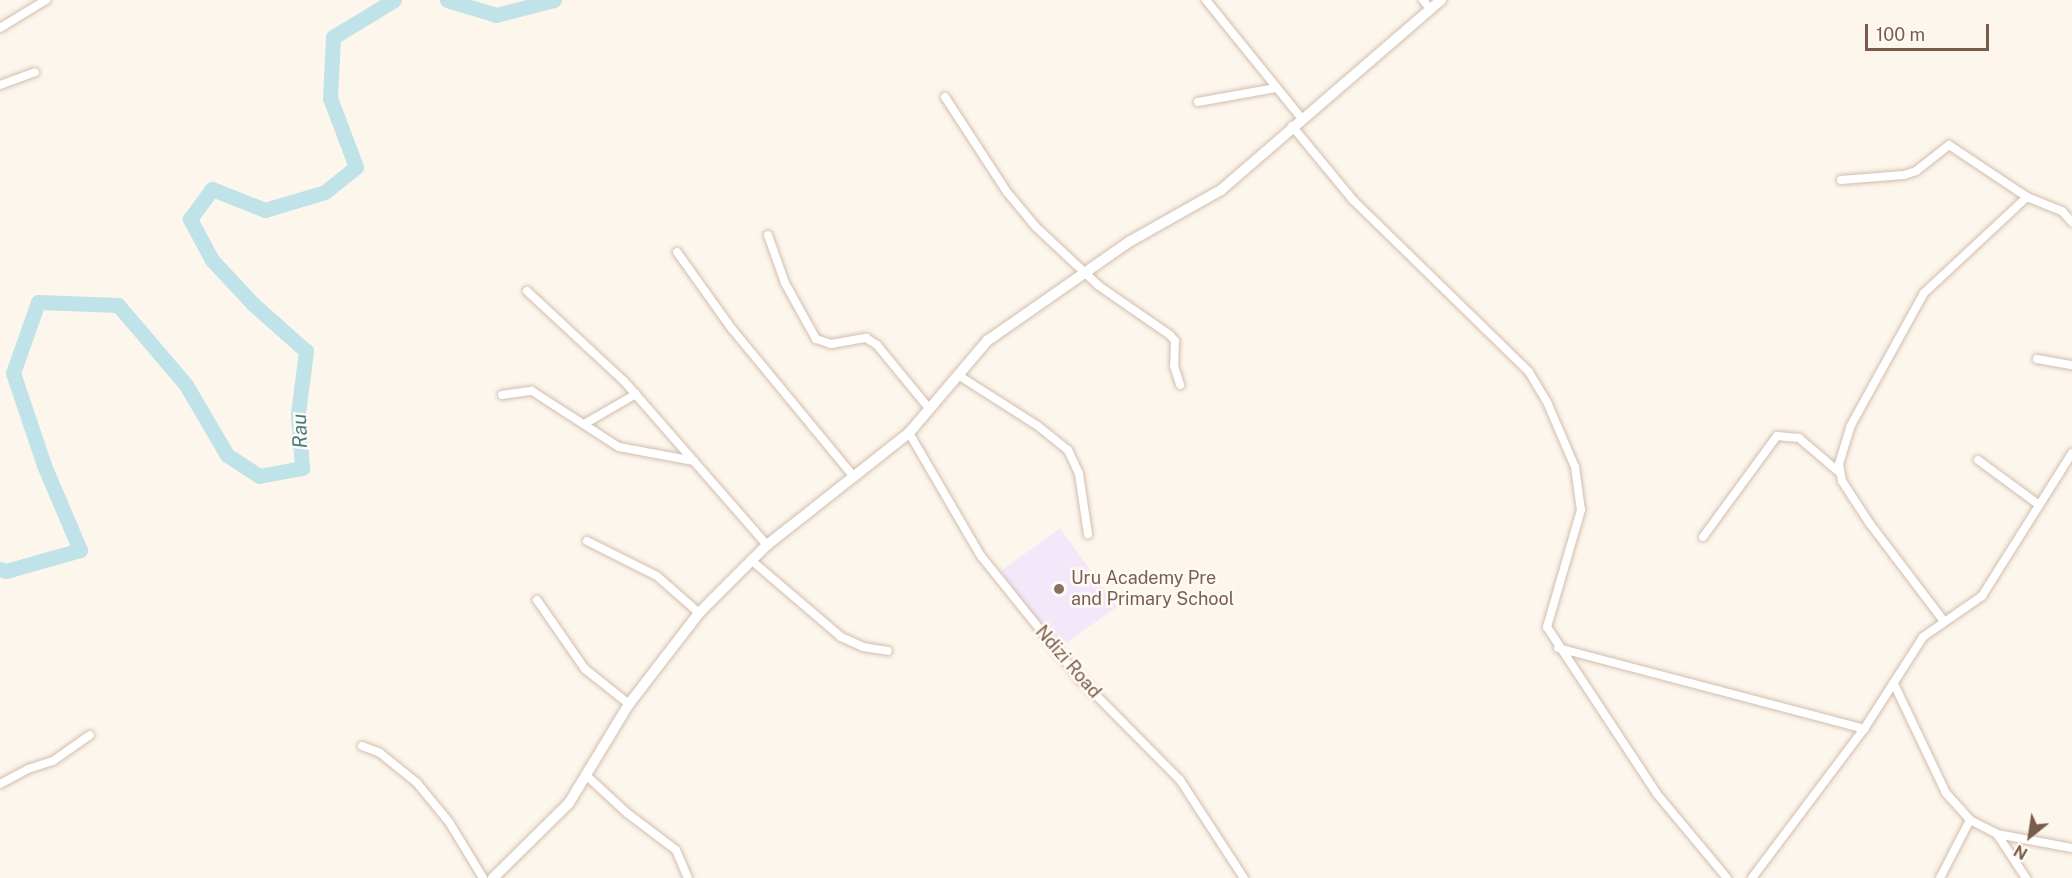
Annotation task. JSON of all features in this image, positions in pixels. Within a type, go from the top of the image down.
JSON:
[{"type":"street","points":[[0,28],[46,0]]},
{"type":"street","points":[[1206,0],[1275,88],[1302,118]]},
{"type":"street","points":[[499,876],[561,812],[588,777],[629,704],[699,613],[751,560],[909,434],[928,407],[987,341],[1129,242],[1221,190],[1427,5],[1441,0]]},
{"type":"street","points":[[0,85],[34,72]]},
{"type":"street","points":[[1198,102],[1275,88]]},
{"type":"street","points":[[945,97],[1007,192],[1085,274],[1170,335],[1180,385]]},
{"type":"street","points":[[1292,126],[1353,200],[1529,372],[1547,402],[1575,467],[1581,510],[1575,538],[1548,617],[1547,627],[1558,648],[1657,794],[1727,878]]},
{"type":"street","points":[[1841,180],[1904,176],[1916,171],[1949,145],[2027,197],[2062,211],[2072,222]]},
{"type":"street","points":[[1839,472],[1850,427],[1924,293],[2027,197]]},
{"type":"street","points":[[768,235],[790,293],[816,339],[831,344],[866,338],[877,345],[928,407]]},
{"type":"street","points":[[677,252],[732,329],[854,477]]},
{"type":"street","points":[[527,291],[636,394],[768,545]]},
{"type":"street","points":[[2037,359],[2072,364]]},
{"type":"street","points":[[958,375],[1038,426],[1068,450],[1079,474],[1088,534]]},
{"type":"street","points":[[502,395],[532,391],[619,447],[694,461]]},
{"type":"street","points":[[585,423],[636,394]]},
{"type":"street","name":"Ndizi Road","points":[[909,434],[981,556],[1080,679],[1170,767],[1244,878]]},
{"type":"street","points":[[1702,537],[1777,436],[1799,438],[1839,472],[1870,524],[1943,620]]},
{"type":"street","points":[[1752,878],[1864,729],[1923,637],[1943,620],[1982,596],[2072,453]]},
{"type":"street","points":[[1978,460],[2038,504]]},
{"type":"street","points":[[587,541],[632,560],[657,576],[699,613]]},
{"type":"street","points":[[751,560],[841,637],[863,647],[888,651]]},
{"type":"street","points":[[537,600],[585,669],[629,704]]},
{"type":"street","points":[[1558,648],[1864,729]]},
{"type":"street","points":[[1894,684],[1946,793],[1970,820],[1997,834],[2072,848]]},
{"type":"street","points":[[0,784],[53,761],[90,735]]},
{"type":"street","points":[[362,746],[380,753],[417,783],[448,822],[483,878]]},
{"type":"street","points":[[588,777],[627,813],[676,850],[688,878]]},
{"type":"street","points":[[1940,878],[1970,820]]},
{"type":"street","points":[[1997,834],[2026,878]]},
{"type":"shaded area","name":"Uru Academy Pre and Primary School","points":[[1060,528],[1117,606],[1058,649],[1001,571]]},
{"type":"waterway","name":"Rau","points":[[0,569],[6,571],[80,550],[44,465],[13,373],[38,302],[118,305],[186,385],[227,455],[259,476],[302,468],[298,413],[306,351],[253,304],[212,260],[190,219],[212,189],[265,210],[325,192],[356,167],[330,98],[333,37],[394,0]]},
{"type":"waterway","name":"Rau","points":[[447,0],[496,15],[554,0]]},
{"type":"place","name":"Uru Academy Pre and Primary School","points":[[1059,589]]}]
